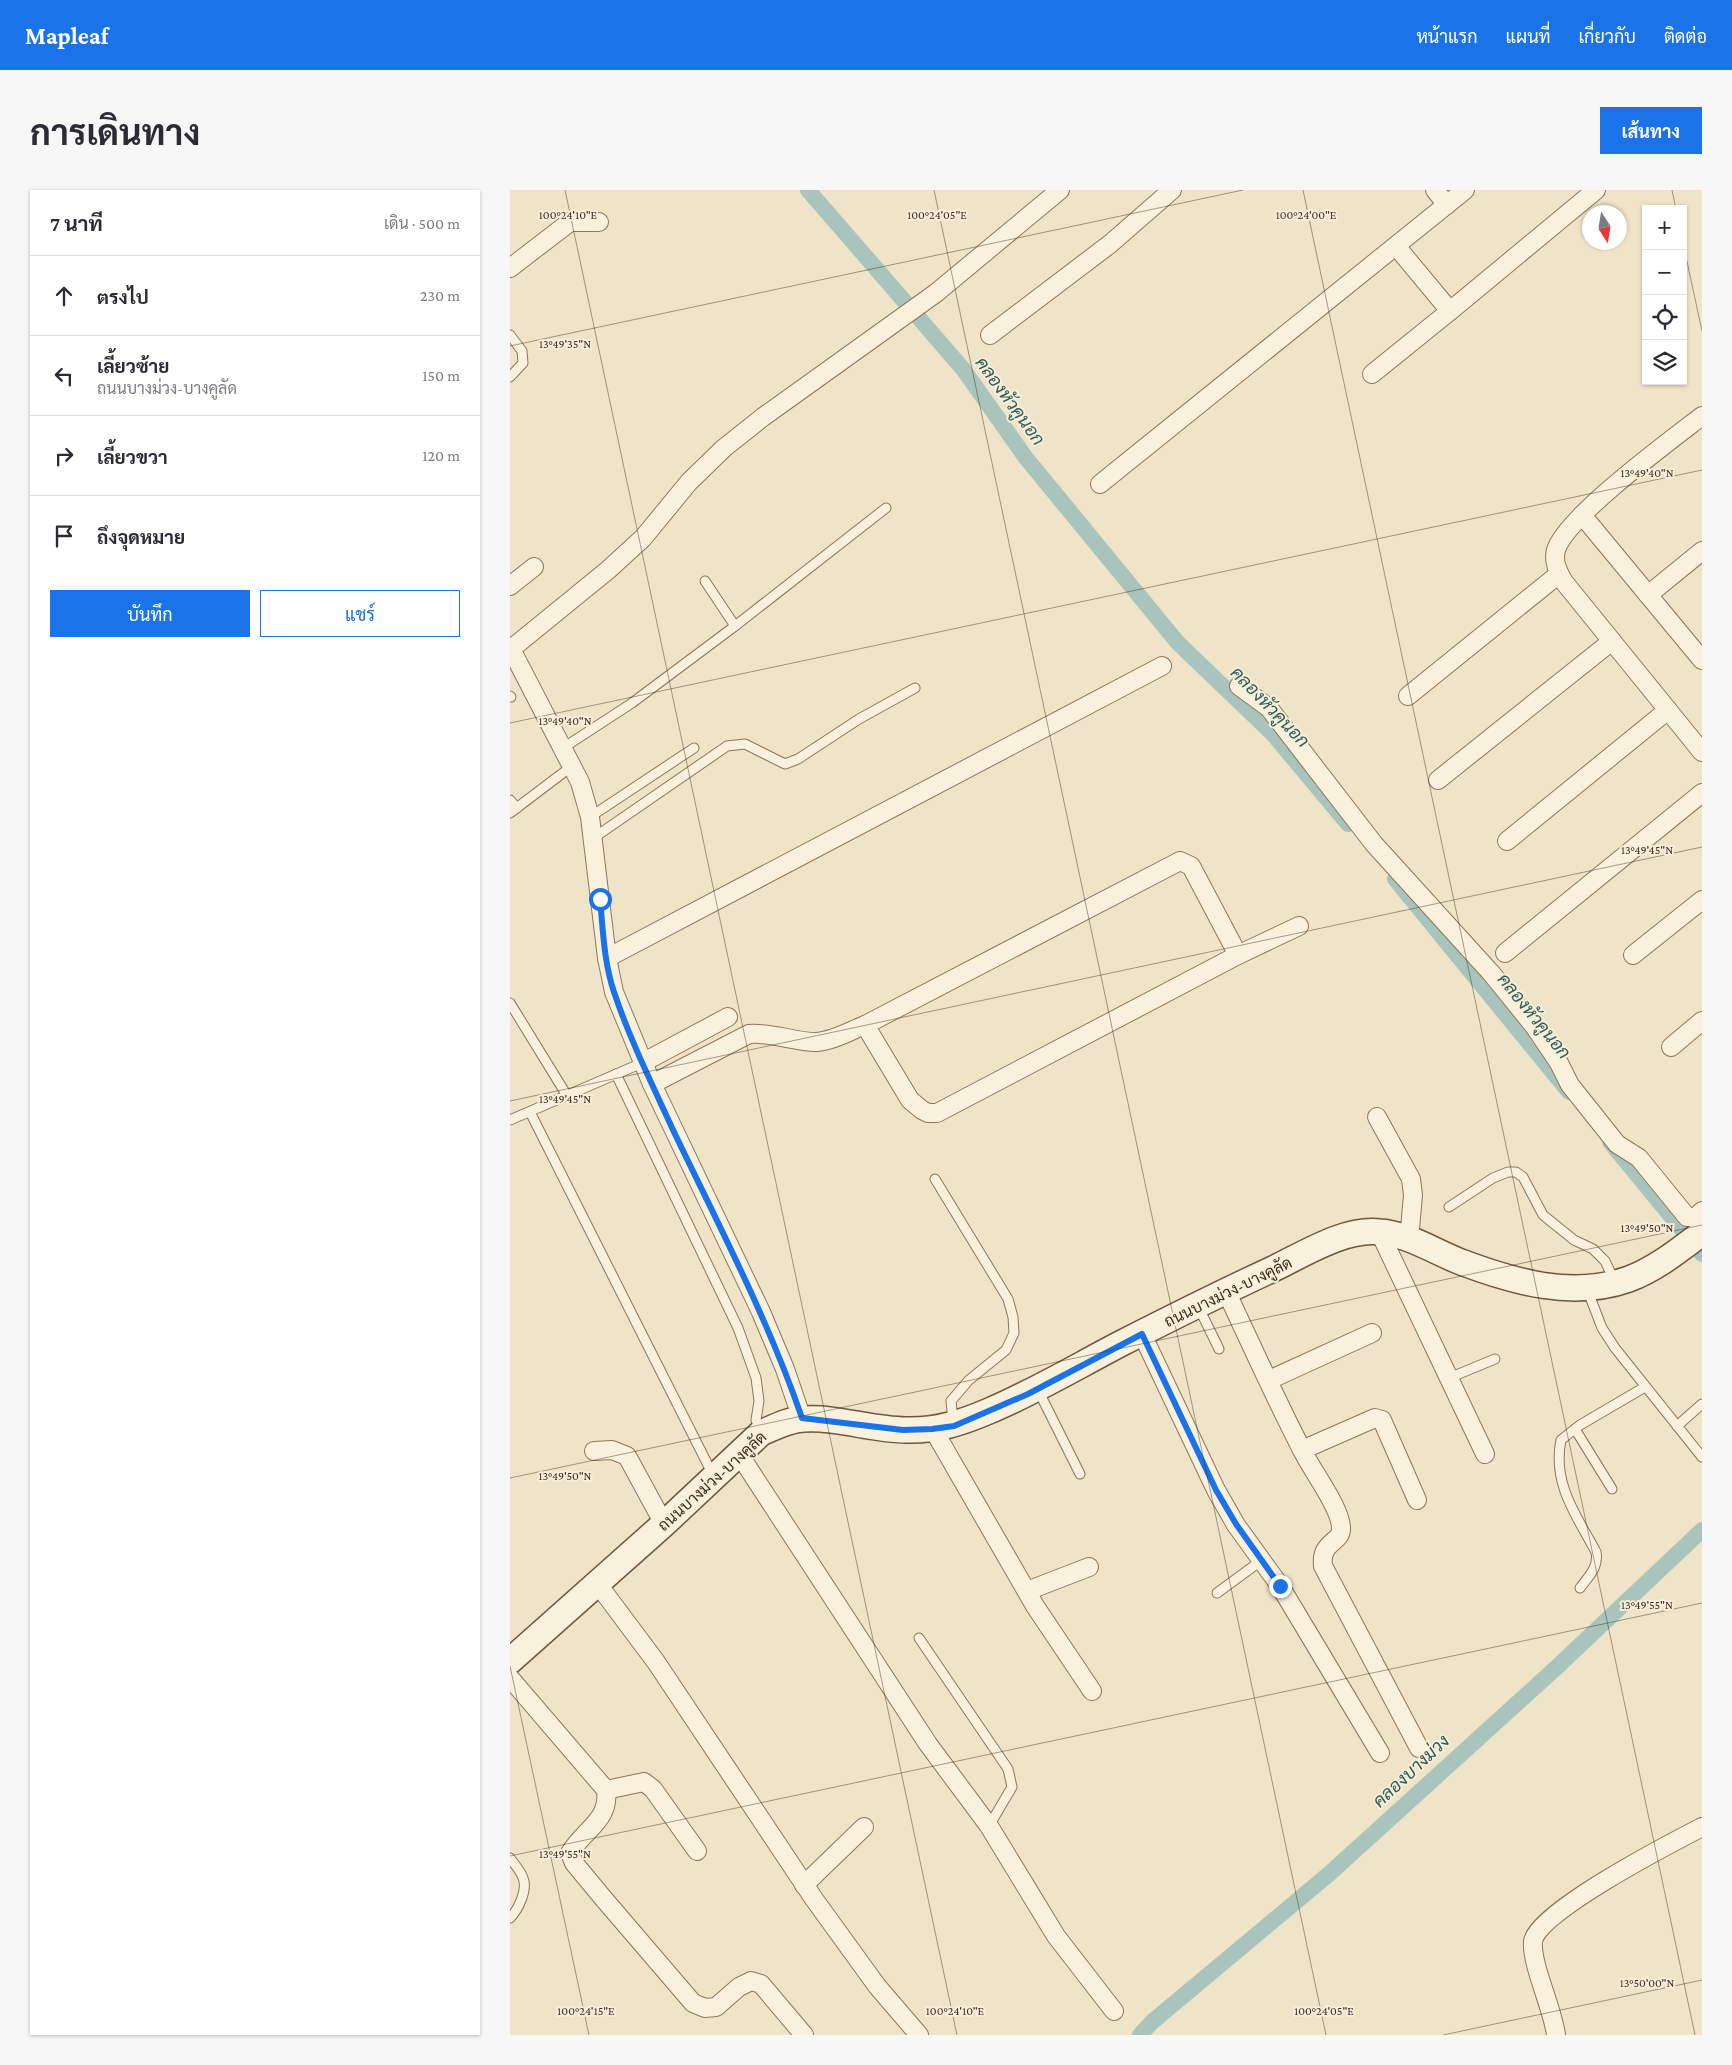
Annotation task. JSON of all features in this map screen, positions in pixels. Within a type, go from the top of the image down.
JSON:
[{"type":"street","points":[[802,1418],[785,1369],[761,1312],[642,1063],[614,992],[606,958],[590,817],[580,782],[511,648],[608,570],[643,538],[689,482],[724,448],[936,293],[1060,190]]},
{"type":"street","points":[[990,335],[1110,244],[1172,190]]},
{"type":"street","points":[[1435,190],[1446,205]]},
{"type":"street","points":[[1100,484],[1465,190]]},
{"type":"street","points":[[1372,374],[1596,190]]},
{"type":"street","points":[[510,268],[570,222],[599,222]]},
{"type":"street","points":[[1396,246],[1450,311]]},
{"type":"street","points":[[1702,416],[1582,515],[1560,541],[1556,550],[1555,560],[1559,574],[1702,752]]},
{"type":"street","points":[[1582,515],[1702,659]]},
{"type":"street","points":[[1648,595],[1702,551]]},
{"type":"street","points":[[510,586],[534,566]]},
{"type":"street","points":[[1408,696],[1559,574]]},
{"type":"street","points":[[1438,780],[1612,641]]},
{"type":"street","points":[[606,958],[1162,666]]},
{"type":"street","points":[[1239,686],[1269,708],[1374,844],[1492,974],[1534,1026],[1559,1063],[1570,1085],[1618,1144],[1639,1158],[1687,1218],[1696,1217],[1702,1211]]},
{"type":"street","points":[[1507,841],[1668,710]]},
{"type":"street","points":[[1505,953],[1702,793]]},
{"type":"street","points":[[652,1084],[749,1034],[764,1034],[818,1042],[832,1039],[865,1025],[1180,862],[1191,866],[1238,956]]},
{"type":"street","points":[[1633,955],[1702,900]]},
{"type":"street","points":[[865,1025],[910,1100],[928,1113],[937,1113],[1299,926]]},
{"type":"street","points":[[642,1063],[728,1016]]},
{"type":"street","points":[[1671,1047],[1702,1021]]},
{"type":"street","points":[[1376,1116],[1411,1179],[1412,1195],[1409,1240]]},
{"type":"street","points":[[1380,1231],[1485,1454]]},
{"type":"street","name":"ถนนบางม่วง-บางคูลัด","points":[[510,1661],[715,1478],[761,1433],[778,1425],[802,1418],[903,1430],[943,1427],[1038,1389],[1226,1291],[1328,1243],[1359,1232],[1380,1231],[1409,1240],[1515,1281],[1546,1288],[1586,1287],[1615,1283],[1631,1278],[1668,1258],[1702,1233]]},
{"type":"street","points":[[1226,1291],[1302,1450],[1338,1514],[1341,1528],[1339,1536],[1326,1548],[1322,1556],[1323,1566],[1419,1748]]},
{"type":"street","points":[[1269,1380],[1372,1333]]},
{"type":"street","points":[[1142,1334],[1216,1490],[1236,1524],[1280,1586],[1380,1753]]},
{"type":"street","points":[[1302,1450],[1375,1418],[1382,1420],[1417,1500]]},
{"type":"street","points":[[943,1427],[1027,1591],[1092,1691]]},
{"type":"street","points":[[594,1451],[612,1450],[627,1456],[664,1524]]},
{"type":"street","points":[[739,1454],[928,1744],[989,1826],[1056,1936],[1114,2011]]},
{"type":"street","points":[[1027,1591],[1089,1567]]},
{"type":"street","points":[[597,1583],[656,1662],[804,1885],[877,1986],[919,2035]]},
{"type":"street","points":[[510,1678],[606,1790],[608,1802],[602,1817],[570,1853],[574,1863],[693,2003],[705,2008],[716,2007],[739,1986],[751,1981],[761,1984],[804,2035]]},
{"type":"street","points":[[606,1790],[644,1782],[653,1789],[697,1851]]},
{"type":"street","points":[[804,1885],[864,1827]]},
{"type":"street","points":[[1556,2035],[1554,2020],[1534,1956],[1533,1941],[1542,1927],[1590,1890],[1655,1851],[1702,1827]]},
{"type":"lane","points":[[510,335],[524,357],[523,363],[510,377]]},
{"type":"lane","points":[[563,748],[632,703],[735,626],[886,508]]},
{"type":"lane","points":[[705,581],[735,626]]},
{"type":"lane","points":[[592,839],[727,746],[745,744],[785,764],[798,759],[859,719],[915,688]]},
{"type":"lane","points":[[590,817],[694,748]]},
{"type":"lane","points":[[510,800],[513,811],[572,766]]},
{"type":"lane","points":[[510,1003],[566,1094]]},
{"type":"lane","points":[[510,1120],[566,1094],[642,1063]]},
{"type":"lane","points":[[616,1074],[738,1328],[756,1378],[759,1401],[756,1420],[761,1433]]},
{"type":"lane","points":[[530,1112],[715,1478]]},
{"type":"lane","points":[[1449,1207],[1494,1178],[1508,1172],[1516,1172],[1524,1177],[1543,1215],[1574,1240],[1593,1248],[1605,1261],[1615,1283]]},
{"type":"lane","points":[[935,1179],[1008,1299],[1013,1317],[1014,1333],[1006,1350],[969,1380],[951,1401],[943,1427]]},
{"type":"lane","points":[[1586,1287],[1602,1328],[1645,1387],[1702,1457]]},
{"type":"lane","points":[[1198,1306],[1219,1349]]},
{"type":"lane","points":[[1449,1378],[1495,1359]]},
{"type":"lane","points":[[1580,1588],[1596,1566],[1598,1560],[1596,1552],[1563,1491],[1558,1469],[1561,1440],[1575,1429],[1645,1387]]},
{"type":"lane","points":[[1038,1389],[1080,1474]]},
{"type":"lane","points":[[1677,1426],[1702,1404]]},
{"type":"lane","points":[[1575,1429],[1612,1490]]},
{"type":"lane","points":[[1217,1593],[1262,1560]]},
{"type":"lane","points":[[919,1638],[1008,1769],[1012,1787],[989,1826]]},
{"type":"lane","points":[[510,1858],[524,1879],[523,1893],[516,1912],[510,1918]]},
{"type":"waterway","name":"คลองหัวคูนอก","points":[[808,190],[963,369],[1026,458],[1178,643],[1273,734],[1348,824]]},
{"type":"waterway","name":"คลองหัวคูนอก","points":[[1395,879],[1569,1092]]},
{"type":"waterway","name":"คลองหัวคูนอก","points":[[1610,1142],[1702,1254]]},
{"type":"waterway","name":"คลองบางม่วง","points":[[1140,2035],[1152,2022],[1329,1874],[1557,1667],[1702,1530]]},
{"type":"route","points":[[600,899],[606,958],[614,992],[642,1063],[761,1312],[785,1369],[802,1418],[903,1430],[954,1426],[1028,1394],[1142,1334],[1216,1490],[1236,1524],[1280,1586]]}]
